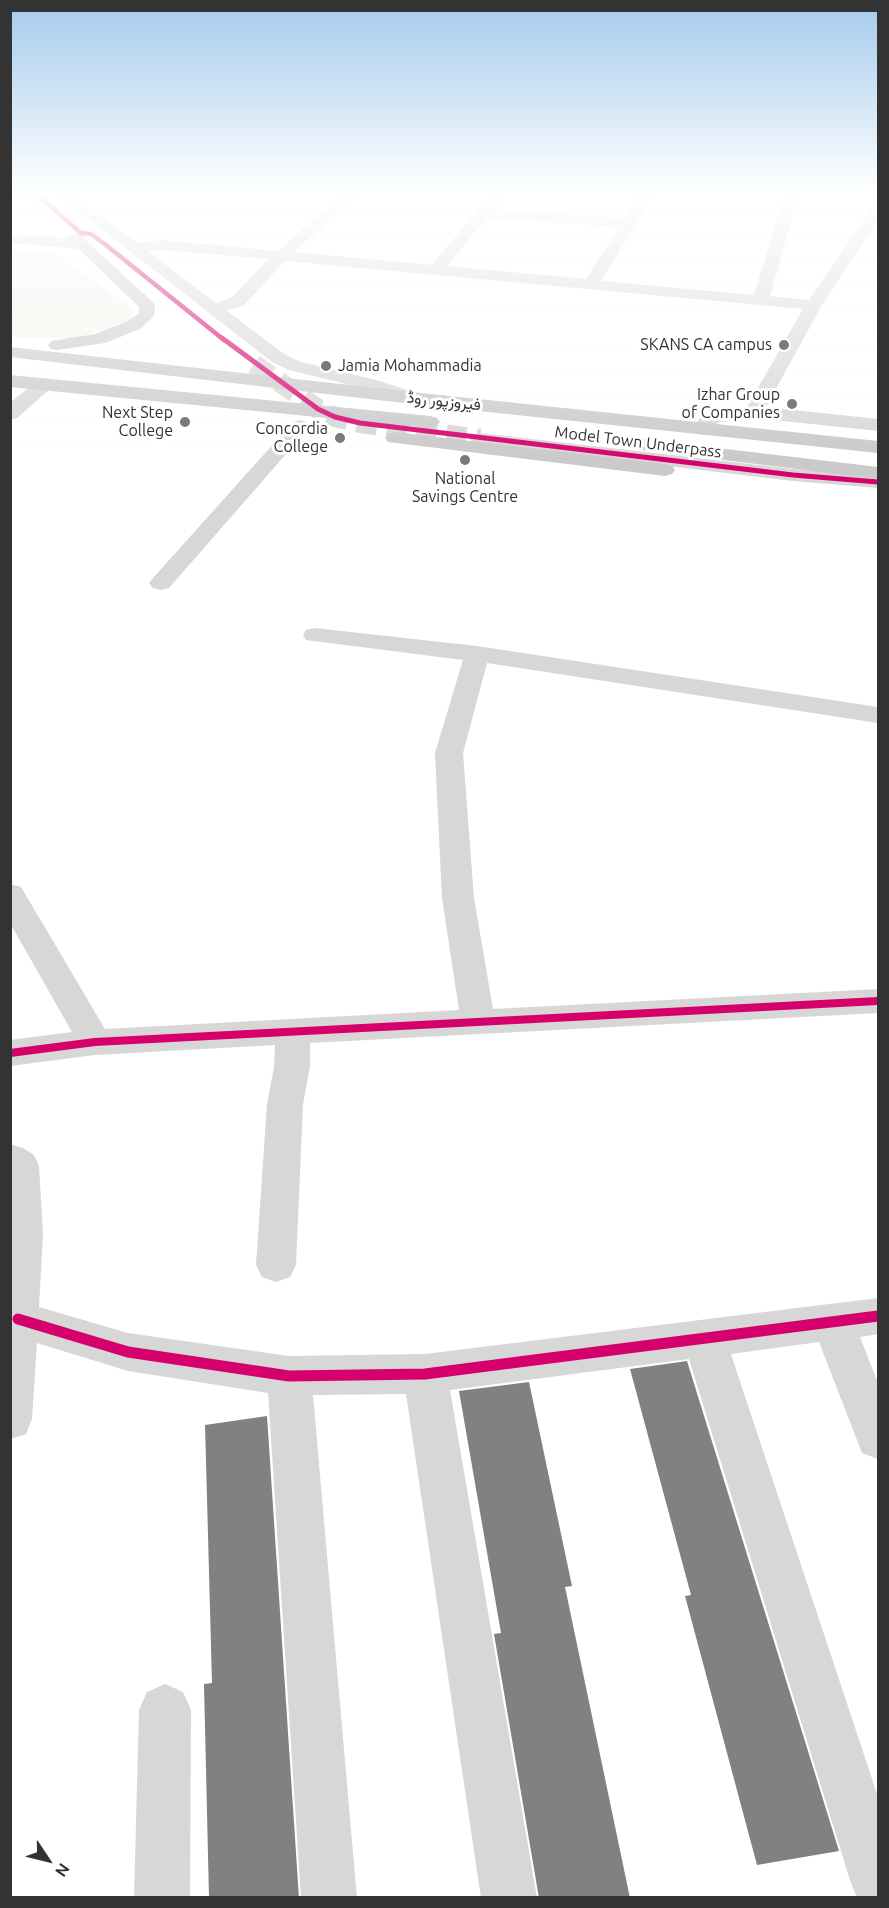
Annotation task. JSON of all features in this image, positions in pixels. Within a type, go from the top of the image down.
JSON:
[{"type":"main road","points":[[10,345],[78,343],[134,325],[146,316],[147,306],[124,282]]},
{"type":"main road","name":"فیروزپور روڈ","points":[[10,352],[412,398],[879,447]]},
{"type":"main road","name":"فیروزپور روڈ","points":[[10,381],[78,396],[300,426],[879,494]]},
{"type":"main road","name":"فیروزپور روڈ","points":[[38,389],[506,430],[879,472]]},
{"type":"street","points":[[152,282],[254,364]]},
{"type":"street","points":[[180,282],[286,362],[412,398]]},
{"type":"street","points":[[215,308],[237,302],[256,282]]},
{"type":"street","points":[[557,282],[814,304]]},
{"type":"street","points":[[761,299],[766,282]]},
{"type":"street","points":[[754,412],[814,304],[829,282]]},
{"type":"street","points":[[10,392],[38,389]]},
{"type":"street","points":[[10,414],[38,389]]},
{"type":"street","points":[[703,429],[705,422],[716,417],[754,412],[879,425]]},
{"type":"street","points":[[161,582],[300,426]]},
{"type":"street","name":"Model Town Underpass","points":[[480,439],[793,475]]},
{"type":"street","points":[[793,475],[879,482]]},
{"type":"street","points":[[793,475],[879,488]]},
{"type":"street","points":[[315,634],[477,654],[879,716]]},
{"type":"street","points":[[477,654],[449,753],[458,898],[477,1023]]},
{"type":"street","points":[[10,894],[95,1042]]},
{"type":"street","points":[[10,1053],[95,1042],[879,1001]]},
{"type":"street","points":[[276,1265],[285,1104],[292,1067],[293,1033]]},
{"type":"street","points":[[10,1159],[20,1166],[17,1235],[18,1319],[10,1419]]},
{"type":"street","points":[[18,1319],[128,1352],[289,1376],[425,1374],[879,1316]]},
{"type":"street","points":[[833,1322],[879,1438]]},
{"type":"street","points":[[705,1340],[879,1880]]},
{"type":"street","points":[[425,1374],[509,1898]]},
{"type":"street","points":[[289,1376],[329,1898]]},
{"type":"street","points":[[162,1898],[165,1710]]},
{"type":"shaded area","points":[[10,282],[95,282],[133,309],[131,320],[75,339],[11,337]]},
{"type":"building","points":[[687,1361],[839,1851],[757,1865],[685,1596],[691,1595],[630,1369]]},
{"type":"building","points":[[529,1382],[572,1586],[565,1587],[630,1898],[539,1898],[494,1634],[501,1633],[459,1391]]},
{"type":"building","points":[[267,1416],[299,1898],[209,1898],[204,1684],[212,1683],[205,1425]]},
{"type":"tunnel","points":[[254,364],[318,409],[335,417],[360,423],[480,439]]},
{"type":"cycle path","points":[[152,282],[254,364],[318,409],[335,417],[360,423],[480,439],[793,475],[878,482]]},
{"type":"cycle path","points":[[10,1053],[95,1042],[878,1001]]},
{"type":"cycle path","points":[[18,1319],[128,1352],[289,1376],[425,1374],[878,1316]]},
{"type":"place","name":"SKANS CA campus","points":[[784,345]]},
{"type":"place","name":"Jamia Mohammadia","points":[[326,366]]},
{"type":"place","name":"Izhar Group of Companies","points":[[792,404]]},
{"type":"place","name":"Next Step College","points":[[185,422]]},
{"type":"place","name":"Concordia College","points":[[340,438]]},
{"type":"place","name":"National Savings Centre","points":[[465,460]]}]
